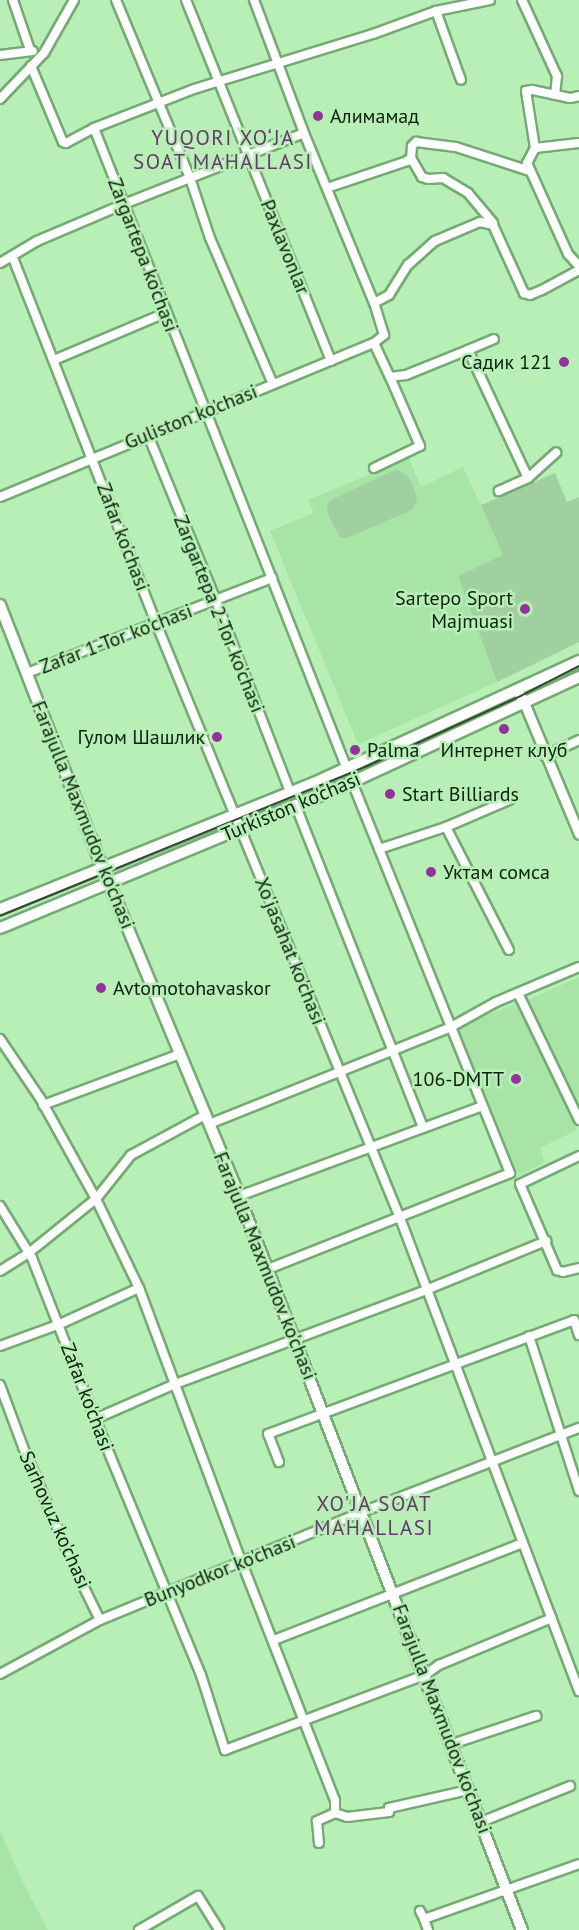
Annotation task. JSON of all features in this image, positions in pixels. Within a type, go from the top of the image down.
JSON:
[{"type":"main road","name":"Farajulla Maxmudov ko'chasi","points":[[0,605],[109,883],[268,1269],[522,1930]]},
{"type":"main road","name":"Turkiston ko'chasi","points":[[0,909],[347,769],[579,661]]},
{"type":"main road","name":"Turkiston ko'chasi","points":[[0,928],[352,782],[525,704],[579,677]]},
{"type":"street","points":[[13,0],[30,50]]},
{"type":"street","points":[[0,99],[44,53],[74,0]]},
{"type":"street","points":[[116,0],[190,178],[210,238],[273,384]]},
{"type":"street","name":"Paxlavonlar","points":[[186,0],[331,361]]},
{"type":"street","points":[[254,0],[304,133],[374,303],[389,295],[408,265],[435,241],[480,222],[494,225]]},
{"type":"street","points":[[31,66],[63,142],[66,143],[94,128],[218,82],[279,64],[463,2],[490,0]]},
{"type":"street","points":[[522,0],[557,75],[555,95]]},
{"type":"street","points":[[436,11],[461,80]]},
{"type":"street","points":[[0,55],[30,50],[44,53]]},
{"type":"street","points":[[530,171],[481,154],[423,142],[416,142],[412,146],[411,158],[422,177],[443,178],[468,193],[494,225],[524,293],[530,295],[579,268],[568,255],[527,163],[535,148],[526,91],[532,90],[570,98],[579,96]]},
{"type":"street","name":"Zargartepa ko'chasi","points":[[94,128],[165,313],[347,769]]},
{"type":"street","points":[[0,264],[37,241],[304,133]]},
{"type":"street","points":[[535,148],[579,143]]},
{"type":"street","points":[[327,188],[411,158]]},
{"type":"street","name":"Zafar ko'chasi","points":[[13,258],[156,623],[236,814]]},
{"type":"street","name":"Guliston ko'chasi","points":[[0,497],[374,343],[383,338],[385,331],[374,303]]},
{"type":"street","points":[[54,360],[165,313]]},
{"type":"street","points":[[390,377],[406,375],[494,339]]},
{"type":"street","points":[[374,343],[420,447],[374,468]]},
{"type":"street","points":[[468,350],[528,478]]},
{"type":"street","name":"Zargartepa 2-Tor ko'chasi","points":[[148,435],[216,601],[290,792]]},
{"type":"street","points":[[499,491],[528,478],[556,453]]},
{"type":"street","name":"Zafar 1-Tor ko'chasi","points":[[27,673],[272,578]]},
{"type":"street","points":[[517,691],[525,704],[545,756],[578,828]]},
{"type":"street","points":[[545,756],[579,740]]},
{"type":"street","points":[[268,1269],[510,1173],[352,782]]},
{"type":"street","points":[[380,849],[446,827],[510,800]]},
{"type":"street","points":[[295,804],[423,1128]]},
{"type":"street","name":"Xo'jasahat ko'chasi","points":[[236,814],[400,1218],[579,1691]]},
{"type":"street","points":[[446,827],[509,950]]},
{"type":"street","points":[[0,1271],[30,1252],[96,1199],[131,1155],[207,1120],[340,1073],[451,1027],[496,1002],[579,967]]},
{"type":"street","points":[[518,993],[579,1120]]},
{"type":"street","points":[[0,1039],[43,1104],[96,1199],[139,1288],[242,1563],[335,1800],[335,1813]]},
{"type":"street","points":[[43,1104],[180,1054]]},
{"type":"street","points":[[239,1197],[482,1106]]},
{"type":"street","points":[[579,1156],[520,1184],[560,1273],[579,1268]]},
{"type":"street","name":"Zafar ko'chasi","points":[[0,1206],[30,1252],[60,1324],[95,1419],[201,1675],[225,1750],[304,1721]]},
{"type":"street","points":[[95,1419],[174,1384],[426,1290],[546,1241]]},
{"type":"street","points":[[0,1346],[60,1324],[139,1288]]},
{"type":"street","points":[[279,1462],[268,1434],[573,1320],[579,1335]]},
{"type":"street","points":[[529,1336],[579,1491]]},
{"type":"street","name":"Sarhovuz ko'chasi","points":[[0,1385],[22,1447],[73,1565],[100,1620]]},
{"type":"street","name":"Bunyodkor ko'chasi","points":[[0,1674],[100,1620],[362,1512],[579,1428]]},
{"type":"street","points":[[274,1640],[523,1543]]},
{"type":"street","points":[[304,1721],[425,1675],[439,1665],[552,1618]]},
{"type":"street","points":[[452,1744],[536,1716]]},
{"type":"street","points":[[481,1822],[570,1786]]},
{"type":"street","points":[[318,1843],[317,1821],[335,1813],[347,1817],[389,1812],[389,1808],[469,1790]]},
{"type":"street","points":[[424,1919],[579,1864]]},
{"type":"street","points":[[139,1930],[198,1896],[219,1930]]},
{"type":"street","points":[[420,1911],[428,1930]]},
{"type":"shaded area","points":[[409,458],[421,487],[463,467],[504,555],[458,576],[497,682],[358,744],[270,531],[314,513],[308,500]]},
{"type":"shaded area","points":[[397,469],[407,475],[413,485],[417,499],[412,510],[347,538],[340,537],[330,519],[327,509],[329,501]]},
{"type":"shaded area","name":"Sartepo Sport Majmuasi","points":[[555,473],[567,502],[579,497],[579,642],[497,682],[458,576],[503,555],[481,505]]},
{"type":"shaded area","points":[[579,977],[579,1114],[578,1114],[526,1001]]},
{"type":"shaded area","name":"106-DMTT","points":[[519,1002],[577,1130],[540,1148],[545,1162],[519,1176],[458,1027]]},
{"type":"shaded area","points":[[0,1831],[21,1879],[48,1930],[0,1930]]},
{"type":"tram line","points":[[0,916],[365,767],[521,696],[579,666]]},
{"type":"place","name":"Алимамад","points":[[318,116]]},
{"type":"place","name":"Садик 121","points":[[564,362]]},
{"type":"place","name":"Sartepo Sport Majmuasi","points":[[525,609]]},
{"type":"place","name":"Интернет клуб","points":[[504,729]]},
{"type":"place","name":"Гулом Шашлик","points":[[217,737]]},
{"type":"place","name":"Palma","points":[[355,750]]},
{"type":"place","name":"Start Billiards","points":[[390,794]]},
{"type":"place","name":"Уктам сомса","points":[[431,872]]},
{"type":"place","name":"Avtomotohavaskor","points":[[101,988]]},
{"type":"place","name":"106-DMTT","points":[[516,1079]]},
{"type":"district","name":"YUQORI XO‘JA SOAT MAHALLASI","points":[[223,150]]},
{"type":"district","name":"XO'JA SOAT MAHALLASI","points":[[374,1516]]}]
